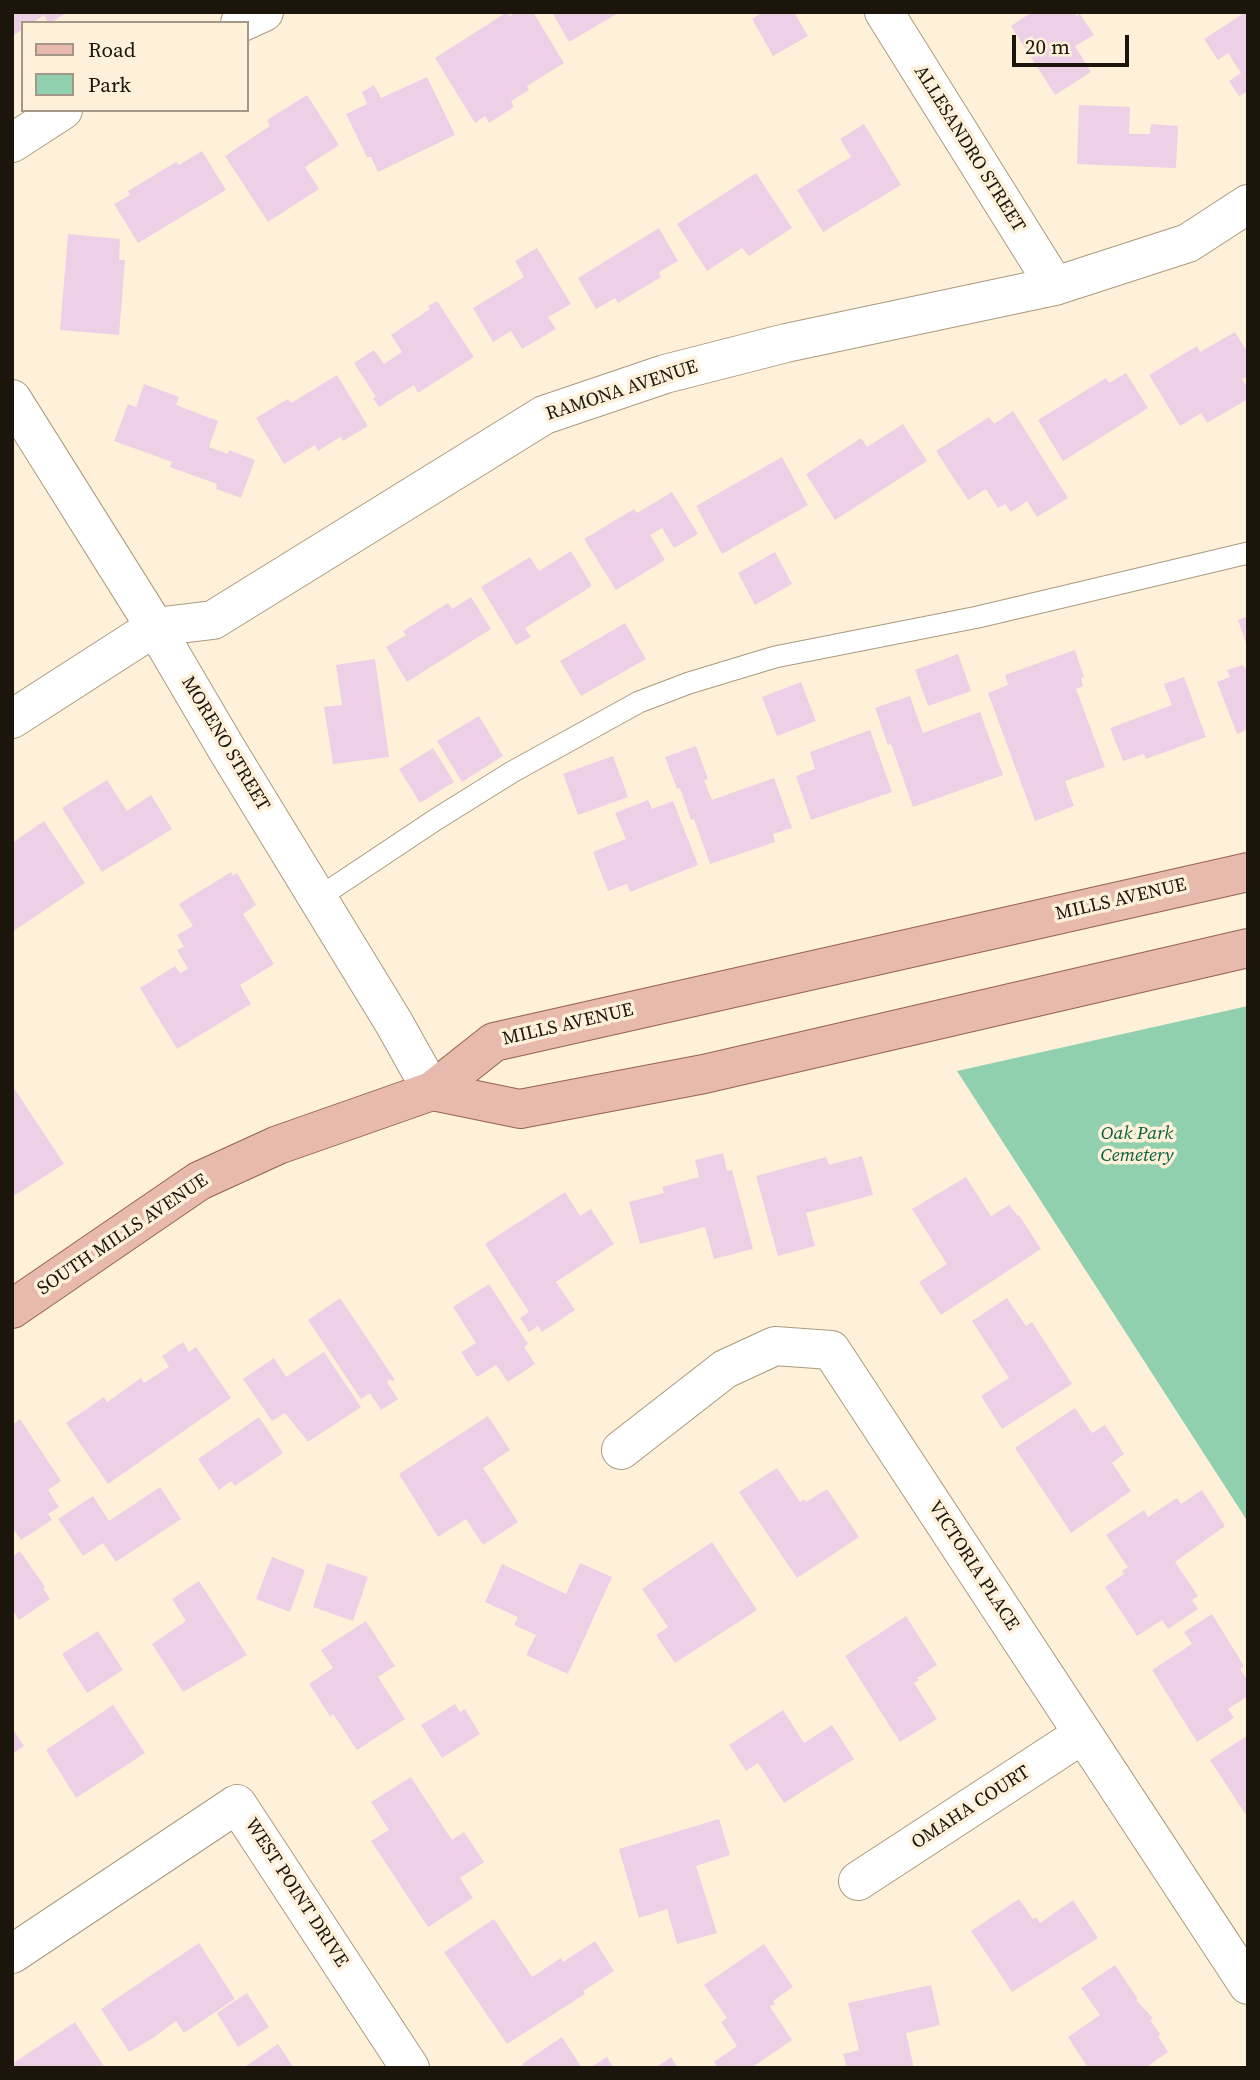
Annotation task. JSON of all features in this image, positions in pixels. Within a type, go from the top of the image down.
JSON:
[{"type":"main road","name":"MILLS AVENUE","points":[[432,1091],[494,1042],[1248,872]]},
{"type":"main road","points":[[432,1091],[520,1110],[704,1074],[1248,948]]},
{"type":"main road","name":"SOUTH MILLS AVENUE","points":[[12,1309],[199,1181],[278,1145],[432,1091]]},
{"type":"street","points":[[244,21],[264,12]]},
{"type":"street","name":"ALLESANDRO STREET","points":[[884,12],[1055,286]]},
{"type":"street","points":[[12,143],[60,112]]},
{"type":"street","name":"RAMONA AVENUE","points":[[12,719],[155,627],[213,620],[544,415],[705,363],[786,343],[1055,286],[1188,243],[1248,204]]},
{"type":"street","name":"MORENO STREET","points":[[12,399],[155,627],[394,1023],[432,1091]]},
{"type":"street","name":"VICTORIA PLACE","points":[[621,1450],[725,1369],[775,1346],[831,1350],[1248,1985]]},
{"type":"street","name":"OMAHA COURT","points":[[858,1881],[1083,1734]]},
{"type":"street","name":"WEST POINT DRIVE","points":[[12,1954],[237,1804],[410,2068]]},
{"type":"lane","points":[[318,898],[512,772],[639,702],[689,682],[775,657],[978,617],[1248,553]]},
{"type":"green space","name":"Oak Park Cemetery","points":[[1248,1006],[1248,1522],[957,1071]]},
{"type":"building","points":[[12,12],[67,12],[54,21],[47,21],[44,15],[35,21],[21,21],[21,30],[12,36]]},
{"type":"building","points":[[507,12],[510,16],[516,12],[533,12],[564,63],[527,86],[529,90],[511,101],[514,107],[489,123],[485,116],[475,123],[435,58]]},
{"type":"building","points":[[552,12],[620,12],[569,42]]},
{"type":"building","points":[[763,12],[794,12],[808,36],[773,56],[752,19]]},
{"type":"building","points":[[1032,12],[1074,12],[1076,16],[1080,14],[1094,35],[1075,46],[1091,72],[1055,95],[1011,26]]},
{"type":"building","points":[[1246,12],[1248,91],[1239,96],[1229,81],[1241,73],[1228,53],[1218,60],[1204,39]]},
{"type":"building","points":[[427,77],[455,135],[378,172],[371,157],[367,157],[346,114],[367,104],[362,92],[374,85],[381,98]]},
{"type":"building","points":[[307,95],[339,145],[305,167],[319,189],[268,222],[225,156],[270,126],[267,120]]},
{"type":"building","points":[[1079,105],[1130,107],[1129,134],[1150,134],[1151,124],[1178,126],[1176,168],[1077,164]]},
{"type":"building","points":[[864,124],[901,185],[823,232],[797,190],[851,157],[840,139]]},
{"type":"building","points":[[202,151],[226,190],[138,243],[114,204],[130,195],[128,191],[176,162],[179,165]]},
{"type":"building","points":[[756,173],[792,228],[749,256],[742,248],[707,271],[677,224]]},
{"type":"building","points":[[659,228],[678,261],[659,272],[661,277],[618,303],[615,298],[596,309],[578,278]]},
{"type":"building","points":[[68,234],[120,239],[119,260],[125,260],[119,335],[60,330]]},
{"type":"building","points":[[537,248],[571,304],[548,317],[556,329],[522,349],[511,331],[493,342],[473,308],[524,277],[515,261]]},
{"type":"building","points":[[437,301],[474,357],[418,393],[414,385],[379,407],[373,398],[376,397],[354,363],[374,350],[384,364],[402,352],[391,335],[430,309],[428,306]]},
{"type":"building","points":[[1235,332],[1248,353],[1248,376],[1242,379],[1248,389],[1248,399],[1207,423],[1201,413],[1180,426],[1149,375],[1197,346],[1200,352]]},
{"type":"building","points":[[1126,373],[1148,408],[1063,461],[1038,420],[1106,378],[1109,383]]},
{"type":"building","points":[[337,375],[368,426],[343,441],[340,437],[318,451],[315,445],[284,464],[256,418],[288,399],[291,403]]},
{"type":"building","points":[[144,384],[179,397],[176,405],[218,421],[209,447],[228,454],[229,450],[255,460],[241,498],[216,489],[217,484],[170,467],[172,462],[114,441],[128,404],[136,407]]},
{"type":"building","points":[[1013,411],[1068,498],[1037,517],[1027,501],[1011,512],[1005,504],[998,508],[986,489],[968,500],[936,451],[989,417],[994,424]]},
{"type":"building","points":[[903,424],[927,461],[835,520],[806,474],[861,438],[867,447]]},
{"type":"building","points":[[782,457],[808,505],[722,554],[696,506]]},
{"type":"building","points":[[672,492],[698,534],[674,548],[662,528],[650,535],[665,560],[616,590],[584,539],[634,509],[637,513]]},
{"type":"building","points":[[571,551],[592,586],[525,628],[531,637],[516,645],[481,587],[530,557],[539,571]]},
{"type":"building","points":[[775,552],[792,584],[755,605],[738,573]]},
{"type":"building","points":[[471,597],[491,629],[407,682],[386,647],[406,635],[403,631],[448,603],[452,609]]},
{"type":"building","points":[[1248,616],[1248,646],[1247,646],[1238,620]]},
{"type":"building","points":[[625,623],[646,659],[581,696],[560,661]]},
{"type":"building","points":[[1075,650],[1084,677],[1081,678],[1083,686],[1076,689],[1105,767],[1065,781],[1074,806],[1035,821],[988,693],[1008,685],[1005,675]]},
{"type":"building","points":[[958,654],[971,691],[928,706],[915,670]]},
{"type":"building","points":[[375,659],[389,757],[333,764],[324,707],[342,705],[336,665]]},
{"type":"building","points":[[1243,665],[1248,673],[1248,729],[1237,734],[1217,682],[1230,677],[1227,670]]},
{"type":"building","points":[[1184,677],[1206,737],[1146,759],[1144,754],[1123,761],[1110,728],[1172,705],[1164,684]]},
{"type":"building","points":[[801,682],[816,721],[777,736],[762,697]]},
{"type":"building","points":[[910,696],[923,733],[980,712],[1003,775],[913,807],[875,708]]},
{"type":"building","points":[[479,716],[503,756],[462,782],[437,741]]},
{"type":"building","points":[[870,730],[892,792],[811,820],[796,776],[815,769],[810,752]]},
{"type":"building","points":[[696,746],[708,779],[704,780],[712,800],[774,778],[792,828],[773,834],[775,842],[710,864],[694,819],[691,820],[665,757]]},
{"type":"building","points":[[433,748],[454,782],[420,803],[399,769]]},
{"type":"building","points":[[613,756],[628,797],[578,815],[563,774]]},
{"type":"building","points":[[107,780],[127,811],[151,795],[172,829],[102,872],[62,808]]},
{"type":"building","points":[[648,800],[652,809],[673,801],[698,865],[630,892],[627,884],[608,891],[593,852],[626,839],[615,813]]},
{"type":"building","points":[[44,821],[85,883],[12,932],[12,843]]},
{"type":"building","points":[[231,872],[233,876],[237,873],[256,905],[243,914],[274,964],[240,985],[251,1004],[177,1049],[140,988],[175,966],[180,973],[188,969],[177,950],[184,947],[177,935],[193,926],[179,904]]},
{"type":"building","points":[[12,1085],[64,1164],[12,1197]]},
{"type":"building","points":[[723,1153],[727,1171],[732,1170],[753,1249],[714,1259],[705,1227],[640,1244],[629,1202],[664,1193],[662,1187],[699,1177],[695,1160]]},
{"type":"building","points":[[862,1156],[873,1195],[806,1213],[815,1246],[778,1256],[756,1176],[826,1157],[829,1165]]},
{"type":"building","points":[[966,1177],[991,1216],[1009,1205],[1019,1215],[1041,1249],[941,1315],[919,1282],[947,1264],[912,1209]]},
{"type":"building","points":[[565,1192],[580,1216],[591,1209],[614,1244],[556,1282],[575,1310],[542,1332],[538,1326],[529,1332],[520,1318],[529,1312],[485,1244]]},
{"type":"building","points":[[489,1284],[528,1344],[524,1347],[535,1364],[508,1382],[496,1365],[477,1377],[461,1352],[476,1343],[453,1307]]},
{"type":"building","points":[[340,1298],[395,1380],[390,1379],[387,1382],[398,1399],[381,1410],[370,1393],[361,1399],[308,1320]]},
{"type":"building","points":[[1007,1298],[1026,1326],[1032,1322],[1072,1384],[1002,1429],[981,1396],[1009,1378],[972,1321]]},
{"type":"building","points":[[183,1342],[189,1352],[196,1347],[231,1398],[108,1484],[66,1423],[104,1397],[107,1402],[141,1378],[144,1383],[169,1367],[162,1356]]},
{"type":"building","points":[[324,1352],[361,1407],[308,1442],[285,1413],[272,1421],[243,1379],[274,1358],[286,1377]]},
{"type":"building","points":[[1075,1408],[1092,1433],[1105,1425],[1124,1454],[1112,1463],[1131,1491],[1071,1533],[1015,1448]]},
{"type":"building","points":[[488,1416],[510,1450],[483,1468],[518,1522],[483,1545],[466,1519],[438,1537],[399,1474]]},
{"type":"building","points":[[259,1417],[283,1453],[235,1486],[231,1481],[219,1490],[198,1459]]},
{"type":"building","points":[[20,1419],[61,1481],[48,1490],[59,1507],[48,1514],[52,1520],[21,1540],[12,1527],[12,1425]]},
{"type":"building","points":[[777,1468],[800,1502],[804,1499],[806,1502],[827,1489],[859,1537],[797,1578],[739,1492]]},
{"type":"building","points":[[160,1487],[181,1519],[116,1562],[103,1543],[83,1556],[58,1519],[93,1496],[109,1521]]},
{"type":"building","points":[[1202,1490],[1225,1526],[1175,1562],[1198,1596],[1192,1600],[1198,1609],[1168,1629],[1162,1620],[1137,1636],[1105,1587],[1124,1574],[1122,1571],[1128,1567],[1106,1535],[1144,1510],[1148,1517],[1177,1498],[1181,1504]]},
{"type":"building","points":[[712,1542],[757,1610],[675,1663],[656,1635],[668,1627],[642,1589]]},
{"type":"building","points":[[20,1551],[45,1587],[43,1588],[50,1599],[19,1620],[12,1609],[12,1557]]},
{"type":"building","points":[[272,1557],[305,1570],[290,1612],[256,1599]]},
{"type":"building","points":[[327,1563],[368,1577],[353,1621],[313,1607]]},
{"type":"building","points":[[580,1563],[612,1577],[568,1674],[526,1655],[536,1635],[514,1625],[518,1617],[485,1602],[502,1564],[566,1594]]},
{"type":"building","points":[[199,1581],[247,1655],[183,1692],[152,1644],[186,1621],[172,1599]]},
{"type":"building","points":[[1212,1614],[1244,1666],[1240,1669],[1248,1681],[1248,1696],[1228,1709],[1234,1718],[1197,1742],[1152,1670],[1192,1644],[1184,1632]]},
{"type":"building","points":[[906,1616],[937,1665],[914,1683],[937,1719],[900,1742],[845,1656]]},
{"type":"building","points":[[366,1621],[395,1666],[378,1677],[405,1719],[357,1750],[309,1684],[333,1668],[321,1650]]},
{"type":"building","points":[[98,1631],[123,1670],[87,1693],[62,1654]]},
{"type":"building","points":[[455,1704],[460,1712],[465,1709],[480,1734],[442,1758],[421,1725]]},
{"type":"building","points":[[113,1705],[145,1753],[76,1798],[46,1750]]},
{"type":"building","points":[[783,1710],[804,1743],[832,1725],[854,1759],[784,1803],[758,1763],[746,1771],[729,1745]]},
{"type":"building","points":[[12,1728],[24,1746],[12,1754]]},
{"type":"building","points":[[1245,1737],[1248,1741],[1248,1818],[1210,1760]]},
{"type":"building","points":[[411,1777],[452,1840],[464,1832],[484,1862],[460,1878],[473,1898],[428,1927],[371,1841],[389,1830],[371,1802]]},
{"type":"building","points":[[719,1819],[730,1855],[696,1866],[717,1933],[677,1944],[667,1909],[639,1918],[619,1849]]},
{"type":"building","points":[[1019,1899],[1033,1919],[1036,1917],[1040,1923],[1073,1900],[1098,1938],[1012,1992],[971,1931]]},
{"type":"building","points":[[494,1919],[532,1977],[561,1958],[563,1962],[595,1941],[614,1971],[583,1991],[585,1994],[507,2044],[444,1952]]},
{"type":"building","points":[[199,1943],[235,1999],[184,2033],[176,2021],[129,2052],[101,2009]]},
{"type":"building","points":[[764,1944],[793,1987],[773,2001],[775,2004],[770,2007],[792,2040],[751,2068],[718,2068],[714,2062],[737,2046],[721,2022],[727,2018],[704,1985]]},
{"type":"building","points":[[1115,1965],[1138,1999],[1136,2000],[1153,2018],[1150,2020],[1168,2052],[1145,2068],[1088,2068],[1068,2037],[1100,2015],[1081,1988]]},
{"type":"building","points":[[931,1985],[940,2025],[906,2033],[914,2068],[847,2068],[843,2054],[859,2050],[848,2003]]},
{"type":"building","points":[[247,1993],[269,2027],[238,2047],[217,2013]]},
{"type":"building","points":[[75,2022],[105,2068],[12,2068],[12,2064]]},
{"type":"building","points":[[562,2037],[582,2068],[524,2068],[522,2064]]},
{"type":"building","points":[[278,2044],[294,2068],[247,2068],[246,2066]]},
{"type":"building","points":[[607,2057],[614,2068],[590,2068]]},
{"type":"building","points":[[671,2057],[678,2068],[655,2068]]}]
